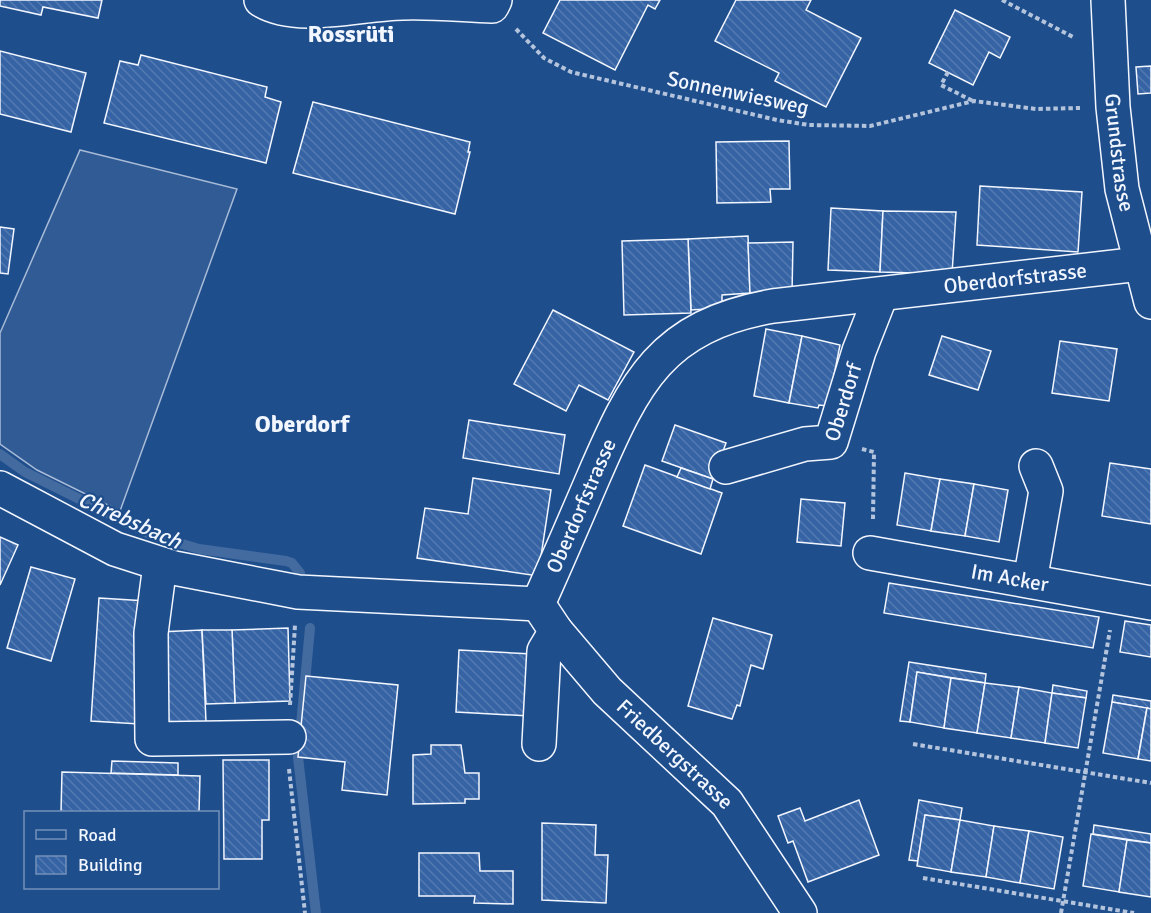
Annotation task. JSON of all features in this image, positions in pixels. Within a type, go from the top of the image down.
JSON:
[{"type":"street","points":[[261,0],[292,11],[402,1],[494,3]]},
{"type":"street","name":"Grundstrasse","points":[[1108,0],[1113,107],[1122,189],[1151,302]]},
{"type":"street","name":"Oberdorfstrasse","points":[[538,604],[615,426],[643,379],[671,348],[709,324],[748,310],[1140,264]]},
{"type":"street","name":"Oberdorf","points":[[726,467],[805,444],[831,441],[859,351],[880,295]]},
{"type":"street","points":[[1030,581],[1046,491],[1035,466]]},
{"type":"street","points":[[0,488],[115,549],[160,565],[298,592],[538,604]]},
{"type":"street","name":"Im Acker","points":[[870,553],[1151,603]]},
{"type":"street","points":[[160,565],[151,633],[152,739],[289,737]]},
{"type":"street","name":"Friedbergstrasse","points":[[538,604],[556,632],[607,691],[727,803],[800,913]]},
{"type":"street","points":[[539,744],[544,651],[556,632]]},
{"type":"path","points":[[1002,0],[1111,56]]},
{"type":"path","name":"Sonnenwiesweg","points":[[494,3],[506,9],[524,41],[556,66],[777,120],[809,125],[870,126],[974,101],[1036,109],[1113,107]]},
{"type":"path","points":[[948,72],[941,85],[974,101]]},
{"type":"path","points":[[831,441],[874,452],[874,500],[870,553]]},
{"type":"path","points":[[1061,913],[1087,772],[1115,596]]},
{"type":"path","points":[[913,744],[1151,783]]},
{"type":"path","points":[[923,878],[1134,913]]},
{"type":"shaded area","points":[[80,150],[237,189],[120,511],[37,470],[0,444],[0,333]]},
{"type":"building","points":[[0,0],[102,0],[98,18],[43,7],[41,15],[0,6]]},
{"type":"building","points":[[560,0],[660,0],[655,9],[648,5],[615,70],[543,33]]},
{"type":"building","points":[[736,0],[811,0],[806,10],[861,38],[826,107],[775,81],[779,73],[715,41]]},
{"type":"building","points":[[955,10],[1010,37],[1000,58],[989,52],[973,85],[929,63]]},
{"type":"building","points":[[0,51],[86,73],[71,132],[0,114]]},
{"type":"building","points":[[141,55],[267,87],[265,97],[281,102],[266,163],[104,123],[120,61],[138,65]]},
{"type":"building","points":[[1151,66],[1151,93],[1138,94],[1136,67]]},
{"type":"building","points":[[313,102],[470,142],[468,152],[470,152],[455,214],[293,173]]},
{"type":"building","points":[[789,141],[790,189],[770,189],[771,202],[717,203],[716,142]]},
{"type":"building","points":[[980,186],[1082,192],[1078,252],[977,245]]},
{"type":"building","points":[[831,208],[883,211],[880,272],[828,270]]},
{"type":"building","points":[[883,211],[956,212],[952,274],[880,272]]},
{"type":"building","points":[[0,227],[14,229],[8,274],[0,273]]},
{"type":"building","points":[[748,236],[750,293],[722,295],[722,308],[691,310],[688,239]]},
{"type":"building","points":[[688,239],[691,313],[624,315],[622,241]]},
{"type":"building","points":[[793,242],[792,293],[750,293],[748,243]]},
{"type":"building","points":[[553,310],[634,352],[608,400],[579,385],[566,411],[514,384]]},
{"type":"building","points":[[766,329],[802,336],[789,403],[754,396]]},
{"type":"building","points":[[802,336],[840,345],[828,406],[819,405],[818,408],[789,403]]},
{"type":"building","points":[[942,336],[991,351],[978,390],[929,375]]},
{"type":"building","points":[[1060,341],[1117,349],[1109,401],[1052,393]]},
{"type":"building","points":[[469,420],[565,435],[559,474],[463,458]]},
{"type":"building","points":[[675,425],[726,443],[713,479],[662,461]]},
{"type":"building","points":[[1110,463],[1151,469],[1151,524],[1102,516]]},
{"type":"building","points":[[645,465],[722,493],[701,554],[623,526]]},
{"type":"building","points":[[681,468],[713,479],[710,489],[677,477]]},
{"type":"building","points":[[905,473],[940,479],[931,531],[897,525]]},
{"type":"building","points":[[473,478],[551,490],[538,576],[417,558],[425,508],[468,514]]},
{"type":"building","points":[[940,479],[974,484],[965,536],[931,531]]},
{"type":"building","points":[[974,484],[1008,490],[999,542],[965,536]]},
{"type":"building","points":[[801,499],[845,503],[841,546],[797,542]]},
{"type":"building","points":[[0,537],[18,545],[0,585]]},
{"type":"building","points":[[31,567],[75,579],[51,661],[7,648]]},
{"type":"building","points":[[889,583],[1099,617],[1093,648],[884,613]]},
{"type":"building","points":[[99,598],[147,601],[139,724],[91,721]]},
{"type":"building","points":[[713,618],[772,635],[763,669],[751,665],[740,706],[737,705],[732,719],[688,706]]},
{"type":"building","points":[[1125,621],[1151,625],[1151,657],[1120,652]]},
{"type":"building","points":[[288,628],[290,701],[235,703],[232,630]]},
{"type":"building","points":[[202,630],[206,722],[162,723],[158,632]]},
{"type":"building","points":[[202,630],[232,630],[235,703],[206,704]]},
{"type":"building","points":[[459,650],[532,654],[529,716],[456,712]]},
{"type":"building","points":[[909,662],[986,674],[985,683],[917,672],[910,722],[900,721]]},
{"type":"building","points":[[917,672],[951,678],[944,728],[910,722]]},
{"type":"building","points":[[306,676],[398,685],[387,795],[342,790],[345,762],[298,757]]},
{"type":"building","points":[[951,678],[985,683],[977,733],[944,728]]},
{"type":"building","points":[[985,683],[1019,687],[1011,738],[977,733]]},
{"type":"building","points":[[1053,685],[1087,691],[1086,698],[1052,693]]},
{"type":"building","points":[[1019,687],[1052,693],[1045,743],[1011,738]]},
{"type":"building","points":[[1052,693],[1086,698],[1078,748],[1045,743]]},
{"type":"building","points":[[1113,695],[1151,701],[1151,709],[1112,702]]},
{"type":"building","points":[[1112,702],[1147,708],[1138,759],[1103,753]]},
{"type":"building","points":[[1147,708],[1151,709],[1151,761],[1138,759]]},
{"type":"building","points":[[431,745],[461,745],[465,773],[479,773],[479,799],[465,799],[465,803],[413,804],[413,755],[431,754]]},
{"type":"building","points":[[223,760],[269,760],[269,820],[262,820],[262,859],[224,859]]},
{"type":"building","points":[[112,761],[178,763],[178,775],[111,773]]},
{"type":"building","points":[[62,772],[200,776],[199,811],[61,811]]},
{"type":"building","points":[[859,800],[879,855],[808,882],[793,841],[788,843],[778,816],[800,808],[805,821]]},
{"type":"building","points":[[919,800],[962,808],[960,820],[925,815],[918,861],[909,860]]},
{"type":"building","points":[[925,815],[960,820],[951,872],[917,866]]},
{"type":"building","points":[[960,820],[994,826],[986,877],[951,872]]},
{"type":"building","points":[[542,823],[596,825],[595,855],[608,855],[606,903],[542,900]]},
{"type":"building","points":[[1094,825],[1151,834],[1151,843],[1093,834]]},
{"type":"building","points":[[994,826],[1029,831],[1020,883],[986,877]]},
{"type":"building","points":[[1029,831],[1063,837],[1054,889],[1020,883]]},
{"type":"building","points":[[1091,834],[1127,840],[1119,892],[1083,886]]},
{"type":"building","points":[[1127,840],[1151,843],[1151,897],[1119,892]]},
{"type":"building","points":[[419,853],[479,853],[480,871],[513,871],[513,904],[474,903],[475,896],[419,896]]},
{"type":"waterway","name":"Chrebsbach","points":[[0,454],[25,472],[152,535],[199,549],[286,561],[292,563],[300,573]]},
{"type":"waterway","name":"Chrebsbach","points":[[310,628],[298,757],[316,913]]},
{"type":"district","name":"Rossrüti","points":[[351,34]]},
{"type":"district","name":"Oberdorf","points":[[302,424]]}]
